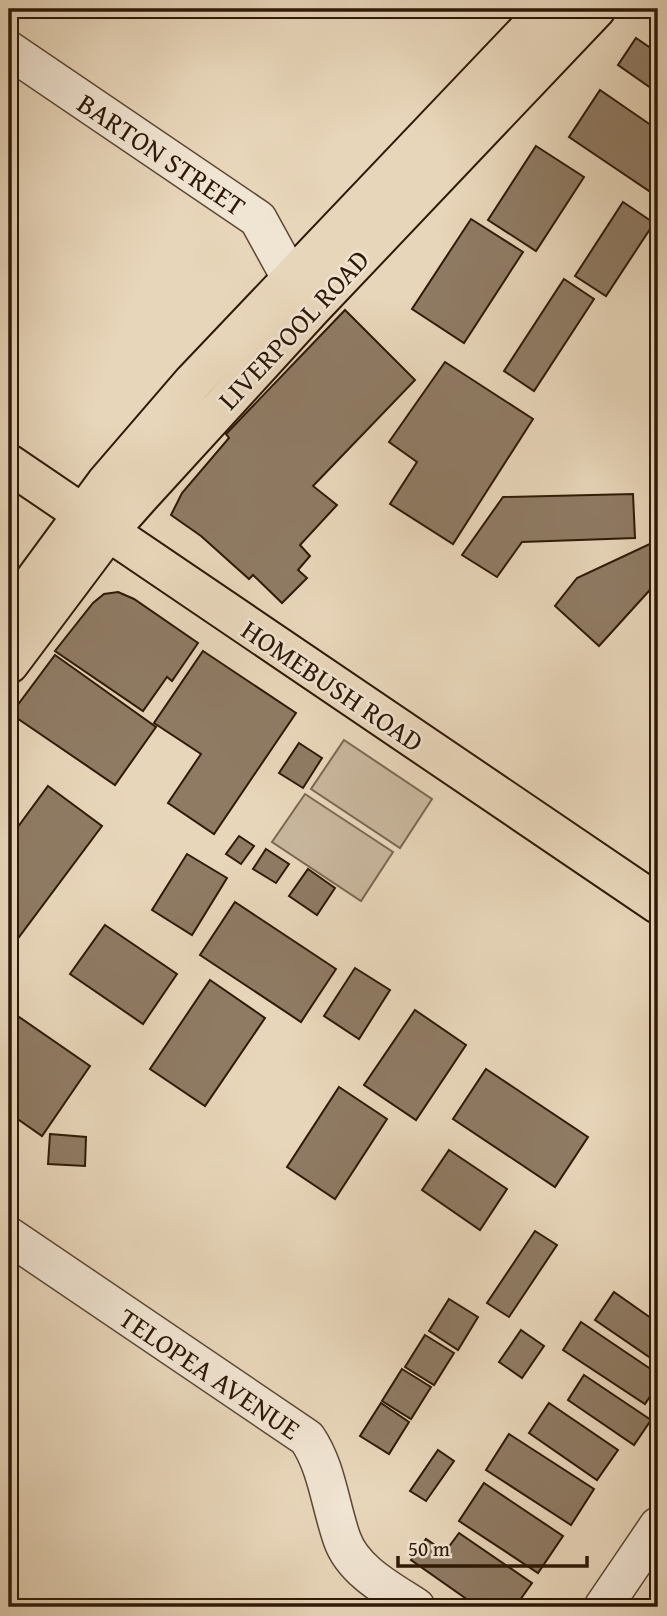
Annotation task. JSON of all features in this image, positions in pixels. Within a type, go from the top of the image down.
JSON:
[{"type":"main road","name":"LIVERPOOL ROAD","points":[[9,664],[95,523],[192,382],[548,9]]},
{"type":"main road","name":"LIVERPOOL ROAD","points":[[9,615],[95,523],[311,309],[596,9]]},
{"type":"main road","name":"HOMEBUSH ROAD","points":[[9,464],[658,904]]},
{"type":"street","name":"BARTON STREET","points":[[9,50],[258,219],[291,279]]},
{"type":"street","name":"TELOPEA AVENUE","points":[[9,1236],[307,1438],[316,1451],[342,1540],[372,1577],[416,1607]]},
{"type":"street","points":[[603,1607],[658,1525]]},
{"type":"path","points":[[9,1600],[20,1607]]},
{"type":"shaded area","points":[[344,740],[432,799],[400,848],[311,789]]},
{"type":"shaded area","points":[[305,794],[393,852],[361,901],[272,842]]},
{"type":"building","points":[[636,38],[658,53],[658,93],[618,65]]},
{"type":"building","points":[[600,90],[658,130],[658,197],[569,137]]},
{"type":"building","points":[[536,146],[584,177],[536,251],[488,220]]},
{"type":"building","points":[[623,202],[654,223],[606,296],[575,276]]},
{"type":"building","points":[[471,219],[523,252],[464,343],[412,309]]},
{"type":"building","points":[[564,279],[594,299],[534,391],[504,371]]},
{"type":"building","points":[[345,310],[415,380],[313,486],[337,505],[300,545],[310,556],[298,570],[307,578],[282,603],[253,575],[249,579],[201,536],[171,515],[182,493],[229,438],[226,434]]},
{"type":"building","points":[[445,362],[533,419],[453,544],[390,504],[417,462],[389,442]]},
{"type":"building","points":[[633,494],[635,538],[522,542],[497,577],[462,555],[503,497]]},
{"type":"building","points":[[652,543],[658,548],[658,581],[599,646],[555,606],[577,578]]},
{"type":"building","points":[[118,592],[134,599],[198,643],[172,681],[167,677],[143,711],[55,651],[93,603],[104,594]]},
{"type":"building","points":[[203,651],[296,713],[214,834],[168,803],[201,754],[154,723]]},
{"type":"building","points":[[55,655],[156,727],[115,785],[11,714]]},
{"type":"building","points":[[299,743],[322,758],[303,788],[279,773]]},
{"type":"building","points":[[48,786],[102,826],[13,945],[9,942],[9,839]]},
{"type":"building","points":[[239,836],[254,846],[241,864],[226,854]]},
{"type":"building","points":[[266,849],[289,864],[276,883],[253,869]]},
{"type":"building","points":[[187,854],[227,878],[192,935],[152,910]]},
{"type":"building","points":[[308,869],[335,888],[317,915],[289,896]]},
{"type":"building","points":[[235,902],[336,969],[301,1022],[200,955]]},
{"type":"building","points":[[105,925],[177,974],[143,1024],[70,974]]},
{"type":"building","points":[[355,968],[390,990],[359,1039],[324,1016]]},
{"type":"building","points":[[210,980],[265,1018],[205,1106],[150,1069]]},
{"type":"building","points":[[9,1010],[90,1066],[42,1136],[9,1113]]},
{"type":"building","points":[[415,1010],[466,1045],[416,1120],[364,1085]]},
{"type":"building","points":[[486,1069],[588,1137],[555,1187],[453,1119]]},
{"type":"building","points":[[339,1087],[387,1119],[335,1199],[287,1167]]},
{"type":"building","points":[[50,1134],[86,1137],[85,1166],[48,1164]]},
{"type":"building","points":[[449,1150],[507,1189],[480,1230],[422,1190]]},
{"type":"building","points":[[535,1231],[557,1245],[509,1317],[487,1303]]},
{"type":"building","points":[[614,1292],[658,1323],[658,1363],[595,1320]]},
{"type":"building","points":[[449,1299],[478,1317],[458,1350],[429,1331]]},
{"type":"building","points":[[581,1322],[658,1374],[658,1384],[645,1404],[563,1350]]},
{"type":"building","points":[[521,1330],[544,1346],[522,1378],[499,1362]]},
{"type":"building","points":[[425,1335],[454,1353],[434,1385],[405,1367]]},
{"type":"building","points":[[402,1369],[431,1387],[411,1419],[382,1401]]},
{"type":"building","points":[[584,1375],[651,1420],[634,1445],[568,1400]]},
{"type":"building","points":[[381,1403],[409,1422],[389,1454],[360,1436]]},
{"type":"building","points":[[549,1403],[618,1450],[597,1480],[529,1433]]},
{"type":"building","points":[[509,1434],[594,1489],[571,1525],[486,1470]]},
{"type":"building","points":[[438,1450],[454,1461],[426,1501],[410,1491]]},
{"type":"building","points":[[484,1483],[563,1536],[538,1573],[459,1521]]},
{"type":"building","points":[[459,1533],[532,1583],[515,1607],[478,1607],[411,1560],[426,1539],[445,1552]]}]
